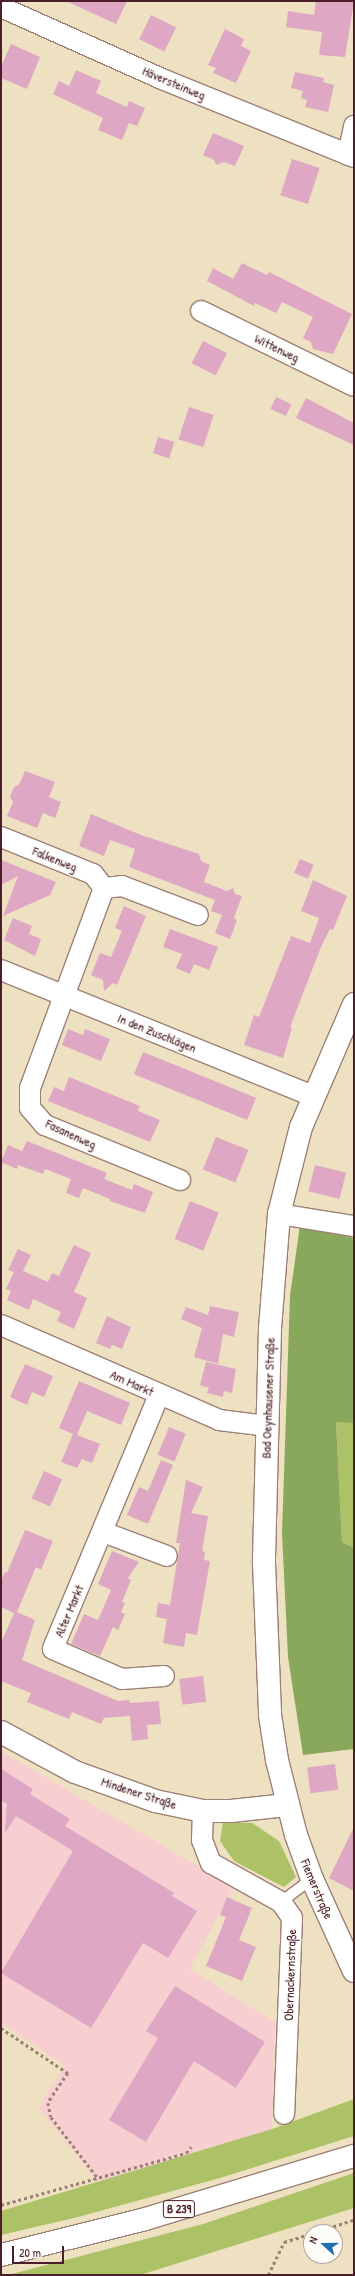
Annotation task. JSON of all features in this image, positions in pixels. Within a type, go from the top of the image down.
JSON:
[{"type":"main road","name":"Bad Oeynhausener Straße","points":[[287,1805],[275,1745],[267,1657],[264,1563],[270,1329],[279,1214],[292,1154],[313,1096],[354,1004]]},
{"type":"main road","name":"Mindener Straße","points":[[1,1732],[69,1768],[109,1785],[155,1800],[203,1811],[231,1811],[287,1805]]},
{"type":"main road","name":"Fiemerstraße","points":[[287,1805],[312,1879],[354,1971]]},
{"type":"main road","name":"B 239","points":[[1,2255],[144,2219],[354,2156]]},
{"type":"street","name":"Häversteinweg","points":[[7,6],[162,79],[351,156],[354,126]]},
{"type":"street","name":"Wittenweg","points":[[201,311],[354,386]]},
{"type":"street","name":"Falkenweg","points":[[1,837],[93,874],[104,888]]},
{"type":"street","points":[[65,997],[104,888],[122,886],[198,915]]},
{"type":"street","name":"In den Zuschlägen","points":[[1,970],[313,1096]]},
{"type":"street","name":"Fasanenweg","points":[[65,997],[30,1088],[30,1108],[45,1125],[180,1180]]},
{"type":"street","points":[[279,1214],[354,1226]]},
{"type":"street","name":"Am Markt","points":[[1,1325],[219,1420],[267,1426]]},
{"type":"street","name":"Alter Markt","points":[[159,1395],[53,1649],[122,1679],[164,1676]]},
{"type":"street","points":[[103,1532],[167,1556]]},
{"type":"street","name":"Obernackernstraße","points":[[203,1811],[202,1840],[212,1863],[281,1902],[292,1918],[284,2114]]},
{"type":"lane","points":[[281,1902],[312,1879]]},
{"type":"path","points":[[1,2028],[68,2073],[48,2103],[51,2117],[97,2177]]},
{"type":"path","points":[[1,2205],[186,2153],[191,2147]]},
{"type":"path","points":[[341,2224],[354,2220]]},
{"type":"path","points":[[268,2275],[284,2242],[303,2236]]},
{"type":"shaded area","points":[[1,1751],[234,1887],[190,1969],[275,2022],[272,2129],[98,2182],[38,2107],[65,2066],[1,2023]]},
{"type":"green space","points":[[300,1225],[354,1238],[354,1423],[336,1422],[342,1542],[354,1548],[354,1749],[303,1755],[288,1657],[282,1533],[290,1296]]},
{"type":"green space","points":[[336,1421],[354,1423],[354,1548],[342,1542]]},
{"type":"green space","points":[[223,1822],[252,1823],[279,1841],[296,1877],[284,1887],[234,1861],[220,1841]]},
{"type":"green space","points":[[354,2099],[354,2136],[220,2178],[78,2217],[1,2235],[1,2211],[272,2129]]},
{"type":"green space","points":[[354,2173],[354,2208],[140,2275],[8,2275],[203,2224]]},
{"type":"building","points":[[66,1],[127,1],[116,24]]},
{"type":"building","points":[[316,1],[354,1],[345,57],[319,55],[322,32],[286,27],[288,11],[314,15]]},
{"type":"building","points":[[151,15],[176,27],[164,52],[139,39]]},
{"type":"building","points":[[225,29],[244,39],[241,46],[251,51],[236,83],[213,73],[216,68],[208,65]]},
{"type":"building","points":[[11,44],[40,57],[27,89],[1,78],[1,67]]},
{"type":"building","points":[[76,70],[101,81],[96,93],[127,107],[129,101],[145,108],[137,126],[129,123],[122,140],[98,130],[103,118],[53,94],[59,81],[69,86]]},
{"type":"building","points":[[295,72],[324,78],[323,82],[334,85],[328,112],[305,107],[307,100],[301,98],[303,91],[291,88]]},
{"type":"building","points":[[213,133],[244,146],[235,166],[224,162],[216,165],[214,160],[203,155]]},
{"type":"building","points":[[292,159],[320,168],[308,204],[280,195]]},
{"type":"building","points":[[242,263],[267,275],[269,272],[352,314],[333,354],[313,349],[311,342],[303,338],[313,317],[282,302],[276,313],[255,303],[254,306],[207,281],[213,268],[233,279]]},
{"type":"building","points":[[203,341],[227,353],[216,376],[192,363]]},
{"type":"building","points":[[276,397],[291,404],[286,416],[271,409]]},
{"type":"building","points":[[306,398],[354,423],[354,445],[296,418]]},
{"type":"building","points":[[189,407],[214,415],[203,447],[178,439]]},
{"type":"building","points":[[158,437],[174,442],[169,458],[153,453]]},
{"type":"building","points":[[25,771],[55,782],[49,797],[61,802],[55,818],[43,813],[37,828],[7,816],[13,802],[10,797],[14,787],[19,785]]},
{"type":"building","points":[[91,814],[141,835],[199,854],[201,861],[210,865],[204,882],[227,891],[233,888],[235,894],[242,896],[234,918],[237,920],[230,939],[215,933],[222,915],[211,911],[215,900],[129,867],[135,849],[110,840],[104,856],[79,846]]},
{"type":"building","points":[[300,859],[314,865],[308,879],[294,873]]},
{"type":"building","points":[[1,860],[56,882],[50,895],[3,916],[18,876],[1,885]]},
{"type":"building","points":[[313,880],[347,896],[333,930],[330,929],[321,947],[290,1027],[292,1028],[283,1058],[244,1045],[254,1015],[259,1017],[291,936],[310,943],[319,918],[301,911]]},
{"type":"building","points":[[124,906],[146,916],[117,985],[113,983],[104,991],[103,980],[91,975],[100,953],[111,957],[122,931],[115,928]]},
{"type":"building","points":[[13,918],[32,926],[29,934],[41,939],[35,956],[4,940]]},
{"type":"building","points":[[170,929],[218,947],[209,970],[194,964],[190,974],[176,968],[182,954],[163,947]]},
{"type":"building","points":[[68,1029],[83,1035],[85,1029],[110,1039],[101,1061],[62,1045]]},
{"type":"building","points":[[143,1052],[256,1098],[247,1120],[134,1074]]},
{"type":"building","points":[[69,1077],[140,1106],[138,1111],[160,1120],[150,1142],[48,1101],[54,1087],[64,1091]]},
{"type":"building","points":[[216,1137],[248,1150],[235,1183],[203,1169]]},
{"type":"building","points":[[27,1141],[107,1173],[104,1179],[132,1190],[134,1184],[153,1192],[145,1213],[110,1201],[110,1199],[83,1188],[79,1198],[66,1193],[71,1179],[45,1169],[43,1174],[18,1165],[17,1169],[1,1162],[8,1145],[22,1151]]},
{"type":"building","points":[[315,1165],[346,1173],[340,1199],[308,1191]]},
{"type":"building","points":[[190,1201],[219,1213],[203,1251],[175,1239]]},
{"type":"building","points":[[74,1245],[91,1253],[74,1292],[87,1298],[74,1329],[57,1321],[61,1312],[33,1299],[29,1310],[7,1300],[11,1291],[6,1289],[14,1272],[8,1270],[18,1249],[31,1255],[23,1271],[48,1282],[52,1273],[59,1276]]},
{"type":"building","points":[[210,1306],[239,1312],[234,1337],[223,1334],[218,1364],[194,1357],[202,1328],[181,1319],[186,1307],[208,1315]]},
{"type":"building","points":[[107,1316],[131,1327],[122,1349],[112,1345],[110,1349],[96,1343]]},
{"type":"building","points":[[206,1362],[236,1369],[232,1393],[224,1391],[223,1397],[207,1393],[209,1388],[200,1385]]},
{"type":"building","points":[[25,1364],[53,1376],[44,1397],[32,1392],[27,1405],[10,1397]]},
{"type":"building","points":[[79,1381],[130,1403],[121,1425],[87,1411],[77,1435],[100,1444],[92,1463],[82,1459],[77,1468],[61,1462],[73,1434],[59,1428]]},
{"type":"building","points":[[169,1427],[186,1434],[174,1462],[158,1455]]},
{"type":"building","points":[[161,1460],[173,1465],[148,1524],[127,1515],[139,1487],[148,1491]]},
{"type":"building","points":[[44,1471],[62,1479],[50,1507],[32,1498]]},
{"type":"building","points":[[186,1480],[203,1487],[191,1513],[208,1516],[202,1551],[205,1552],[204,1560],[210,1561],[197,1635],[186,1633],[184,1647],[163,1643],[167,1619],[156,1617],[158,1603],[170,1605],[180,1543],[176,1543]]},
{"type":"building","points":[[25,1530],[53,1541],[41,1570],[36,1567],[17,1612],[35,1620],[22,1660],[118,1701],[129,1700],[130,1703],[159,1701],[161,1724],[147,1725],[148,1739],[132,1741],[130,1716],[104,1718],[101,1724],[72,1712],[69,1719],[27,1702],[31,1693],[1,1681],[1,1643],[14,1613],[1,1607],[1,1581],[5,1572],[7,1573]]},
{"type":"building","points":[[112,1551],[139,1562],[128,1578],[131,1580],[122,1602],[125,1603],[121,1612],[125,1614],[118,1630],[113,1627],[100,1656],[71,1644],[84,1614],[98,1620],[111,1590],[98,1584]]},
{"type":"building","points":[[203,1676],[206,1702],[182,1705],[179,1679]]},
{"type":"building","points":[[335,1764],[338,1790],[310,1793],[307,1767]]},
{"type":"building","points":[[1,1769],[33,1789],[30,1794],[70,1819],[65,1826],[174,1893],[172,1896],[197,1911],[168,1958],[143,1943],[91,2028],[1,1973],[73,1851],[16,1816],[5,1833],[7,1804],[1,1800]]},
{"type":"building","points":[[354,1827],[354,1891],[329,1878]]},
{"type":"building","points":[[227,1897],[252,1908],[239,1940],[256,1947],[242,1981],[206,1966],[226,1917],[220,1915]]},
{"type":"building","points":[[175,1986],[265,2042],[236,2088],[194,2061],[146,2142],[109,2120],[158,2038],[146,2031]]}]
